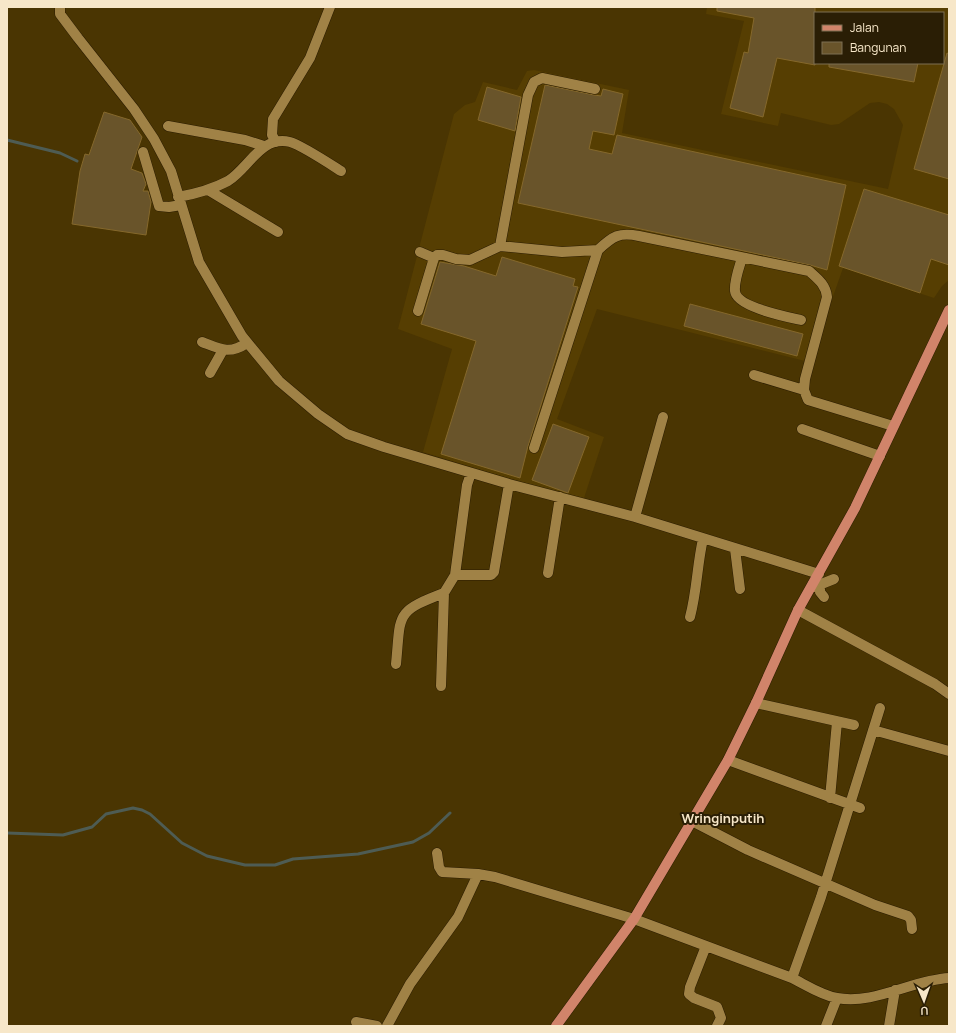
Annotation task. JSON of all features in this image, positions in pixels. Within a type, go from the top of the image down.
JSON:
[{"type":"main road","points":[[556,1026],[634,919],[728,760],[756,703],[798,610],[817,585],[818,574],[855,508],[949,310]]},
{"type":"street","points":[[276,142],[272,135],[273,119],[310,58],[330,7]]},
{"type":"street","points":[[59,9],[154,139],[171,172],[199,262],[247,343],[279,381],[318,414],[347,434],[384,447],[509,484],[635,517],[818,574]]},
{"type":"street","points":[[500,246],[528,95],[534,82],[542,78],[596,89]]},
{"type":"street","points":[[168,126],[245,140],[264,146]]},
{"type":"street","points":[[144,152],[159,206],[169,207],[228,181],[241,172],[264,146],[276,142],[291,142],[341,171]]},
{"type":"street","points":[[208,190],[278,232]]},
{"type":"street","points":[[534,448],[598,250],[615,236],[631,234],[809,271],[821,281],[827,289],[825,310],[811,355],[804,390],[808,400],[893,426]]},
{"type":"street","points":[[418,311],[434,258],[437,255],[443,255],[456,260],[470,260],[500,246],[562,252],[598,250]]},
{"type":"street","points":[[420,252],[434,258]]},
{"type":"street","points":[[742,258],[735,293],[739,300],[754,307],[801,320]]},
{"type":"street","points":[[202,342],[223,350],[233,350],[247,343]]},
{"type":"street","points":[[210,373],[223,350]]},
{"type":"street","points":[[754,375],[804,390]]},
{"type":"street","points":[[635,517],[663,417]]},
{"type":"street","points":[[802,429],[880,456]]},
{"type":"street","points":[[440,686],[444,593],[455,575],[467,485],[471,473]]},
{"type":"street","points":[[455,575],[491,575],[494,572],[509,484]]},
{"type":"street","points":[[548,573],[560,498]]},
{"type":"street","points":[[690,616],[695,596],[699,554],[703,539]]},
{"type":"street","points":[[735,549],[740,589]]},
{"type":"street","points":[[824,597],[817,585],[834,579]]},
{"type":"street","points":[[396,664],[399,626],[402,615],[418,604],[444,593]]},
{"type":"street","points":[[798,610],[935,684],[949,694]]},
{"type":"street","points":[[756,703],[854,726]]},
{"type":"street","points":[[792,978],[825,882],[880,708]]},
{"type":"street","points":[[830,798],[837,722]]},
{"type":"street","points":[[873,730],[949,751]]},
{"type":"street","points":[[728,760],[860,808]]},
{"type":"street","points":[[692,820],[748,850],[876,905],[908,916],[911,920],[912,929]]},
{"type":"street","points":[[438,853],[439,867],[442,872],[478,874],[495,877],[634,919],[792,978],[822,993],[837,998],[856,999],[949,978]]},
{"type":"street","points":[[387,1026],[410,984],[458,917],[478,874]]},
{"type":"street","points":[[706,946],[690,987],[689,994],[694,998],[718,1007],[721,1018],[717,1026]]},
{"type":"street","points":[[889,1026],[895,990]]},
{"type":"street","points":[[826,1026],[837,998]]},
{"type":"street","points":[[356,1022],[377,1026]]},
{"type":"shaded area","points":[[707,7],[949,7],[949,280],[942,286],[934,298],[843,268],[829,308],[813,363],[597,309],[557,419],[604,437],[583,501],[423,452],[452,349],[398,329],[454,114],[465,105],[475,102],[483,82],[517,90],[527,71],[534,70],[629,90],[622,133],[888,189],[903,125],[894,109],[887,104],[879,102],[870,103],[839,124],[831,125],[781,113],[778,126],[721,114],[744,21],[706,14]]},
{"type":"building","points":[[717,7],[815,7],[815,65],[777,58],[763,117],[730,108],[744,52],[748,53],[754,18],[717,11]]},
{"type":"building","points":[[947,53],[949,54],[949,179],[914,169]]},
{"type":"building","points":[[829,64],[918,64],[914,82],[829,67]]},
{"type":"building","points":[[545,85],[601,96],[603,89],[623,94],[614,135],[593,131],[589,149],[612,154],[617,135],[846,185],[827,270],[810,265],[518,203]]},
{"type":"building","points":[[487,87],[521,97],[515,131],[478,120]]},
{"type":"building","points":[[104,112],[130,120],[142,137],[131,169],[142,173],[146,184],[143,191],[148,191],[151,202],[146,235],[72,224],[80,171],[85,154],[89,155]]},
{"type":"building","points":[[864,189],[949,215],[949,265],[931,259],[920,293],[839,266]]},
{"type":"building","points":[[502,257],[575,279],[573,286],[578,287],[528,446],[520,478],[441,454],[476,341],[421,324],[440,262],[464,266],[496,276]]},
{"type":"building","points":[[690,304],[803,334],[797,356],[684,326]]},
{"type":"building","points":[[553,424],[589,437],[568,493],[532,480]]},
{"type":"waterway","points":[[7,140],[60,153],[77,161]]},
{"type":"waterway","points":[[7,833],[63,835],[92,827],[106,814],[133,808],[150,814],[182,843],[207,856],[245,865],[275,865],[293,859],[358,854],[413,842],[429,833],[450,813]]},
{"type":"district","name":"Wringinputih","points":[[723,818]]}]
